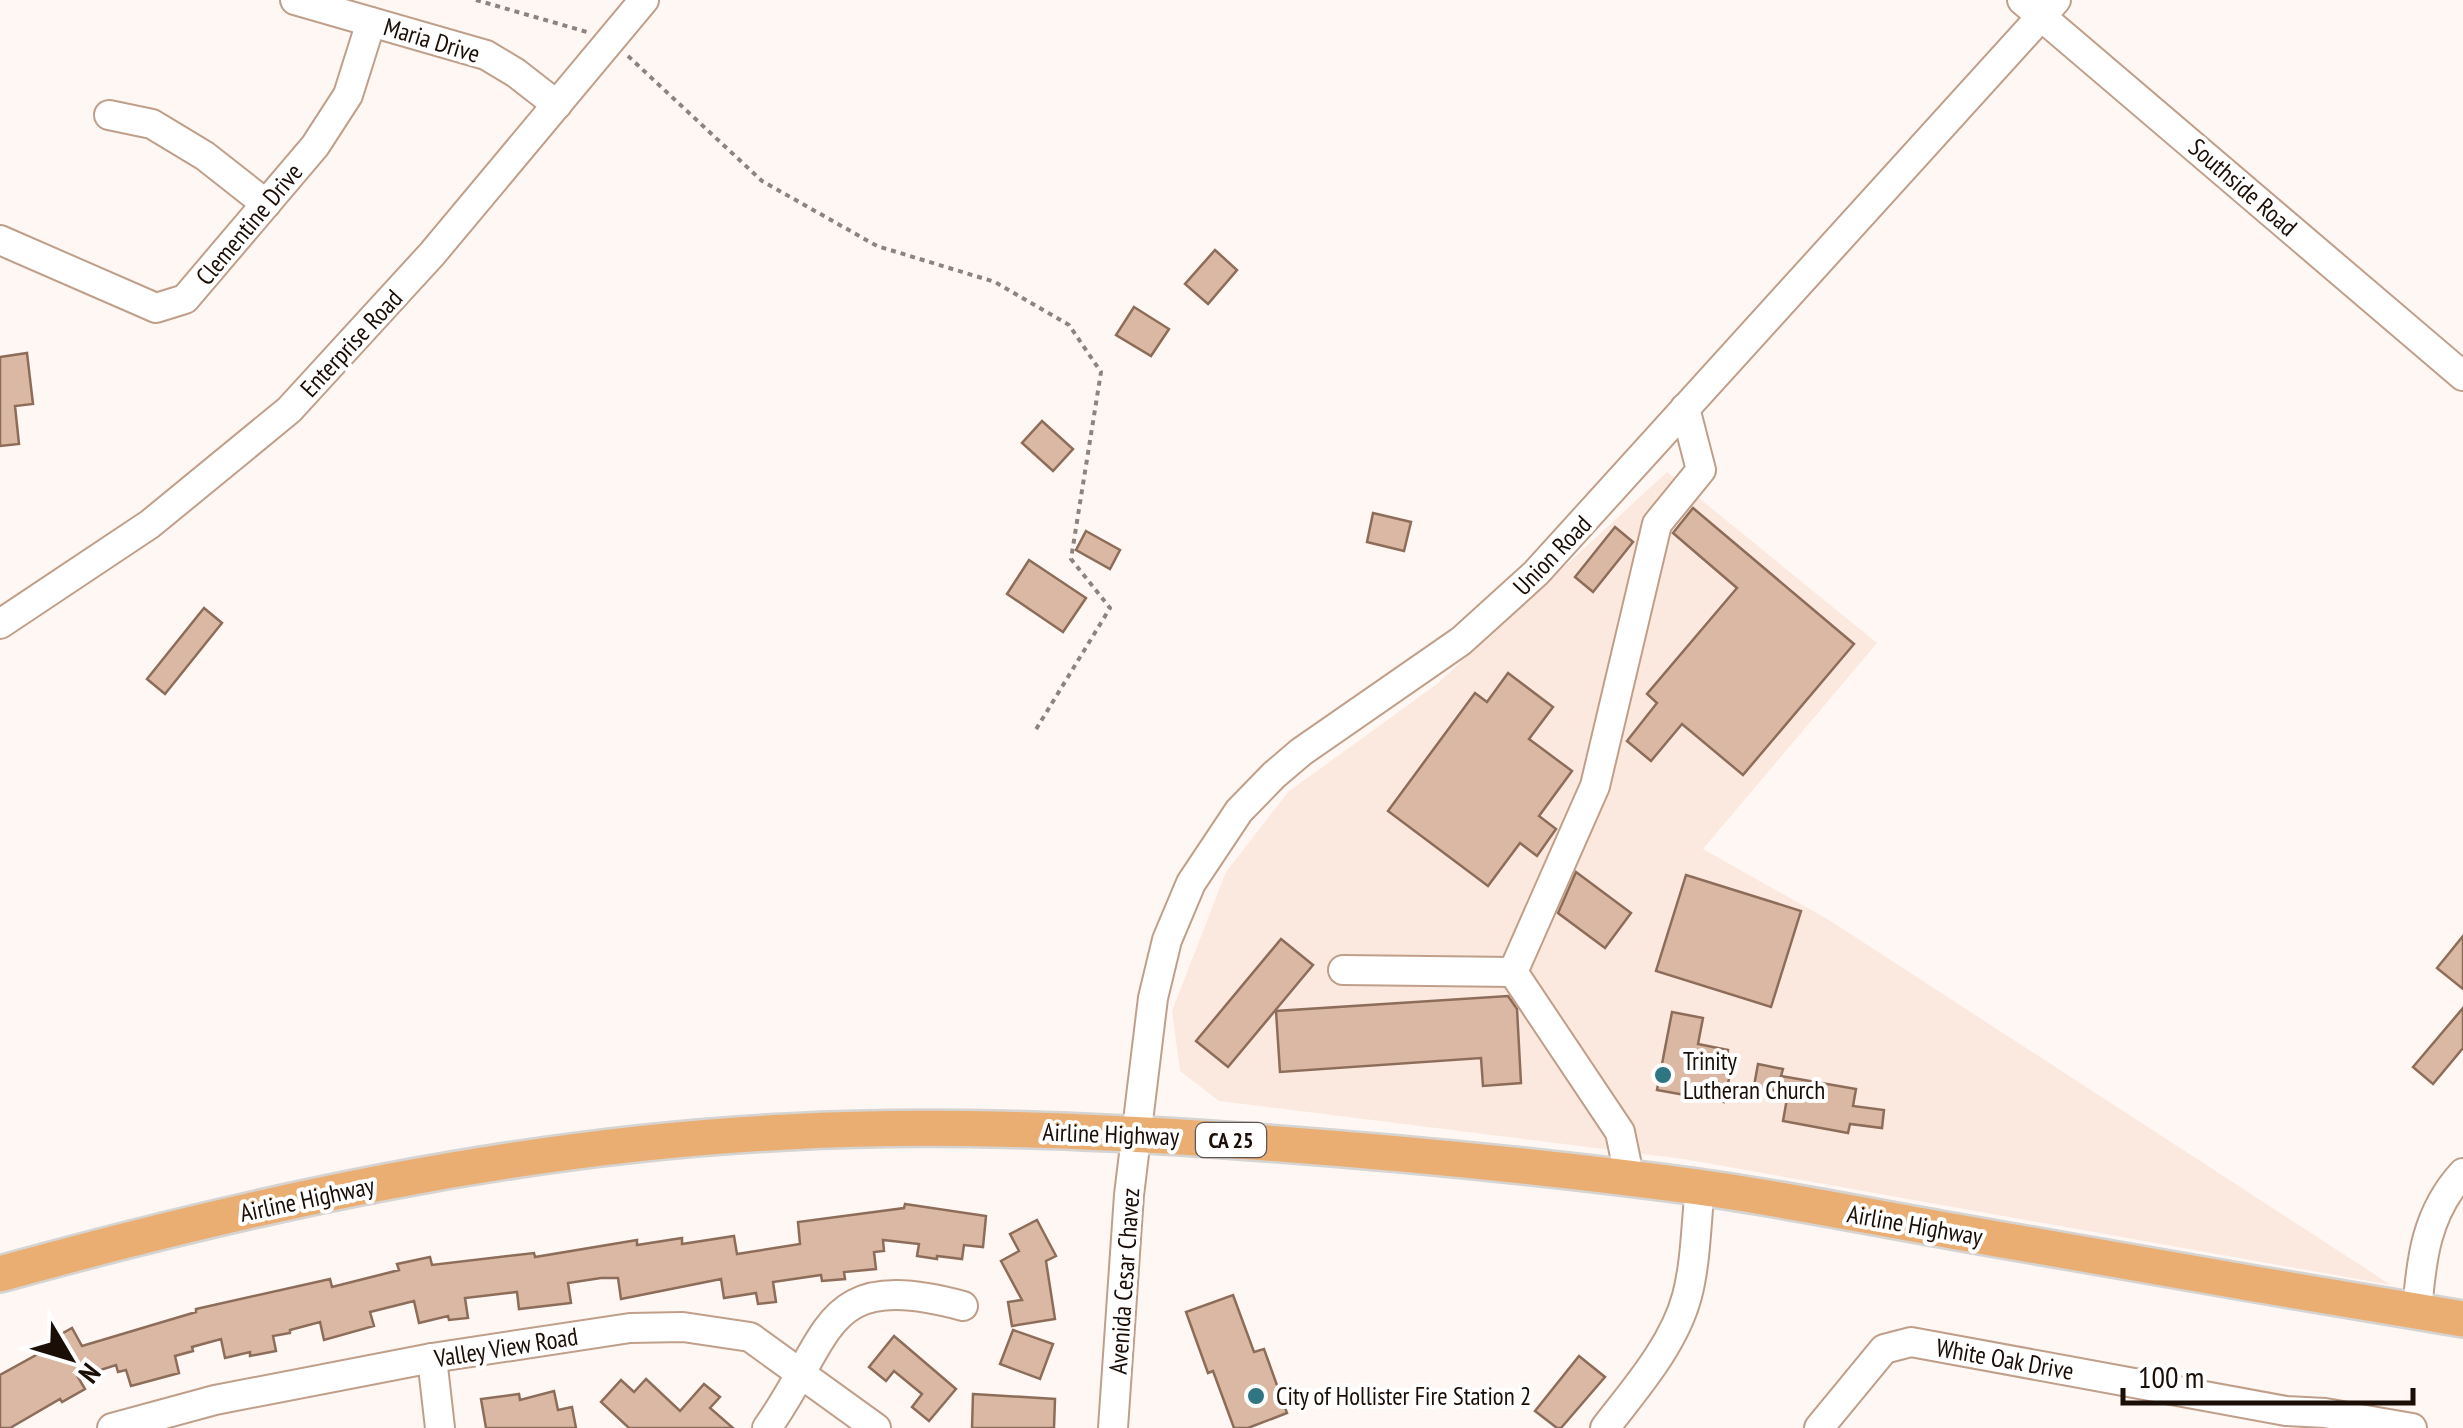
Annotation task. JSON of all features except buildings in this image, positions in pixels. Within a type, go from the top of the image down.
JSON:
[{"type":"main road","name":"Airline Highway","points":[[0,1274],[228,1215],[541,1157],[783,1132],[884,1128],[1137,1134],[1421,1153],[1700,1188],[2463,1320]]},
{"type":"street","name":"Maria Drive","points":[[294,0],[486,55],[557,106]]},
{"type":"street","name":"Enterprise Road","points":[[0,624],[150,524],[289,410],[432,254],[644,0]]},
{"type":"street","name":"Southside Road","points":[[2040,5],[2463,376]]},
{"type":"street","name":"Union Road","points":[[1137,1134],[1153,998],[1168,940],[1192,883],[1239,812],[1301,752],[1400,685],[1494,614],[1568,540],[2040,5]]},
{"type":"street","name":"Clementine Drive","points":[[0,240],[156,308],[185,299],[315,146],[348,95],[371,22]]},
{"type":"street","points":[[109,115],[152,124],[205,156],[266,204]]},
{"type":"street","points":[[1513,972],[1595,786],[1657,524],[1701,470],[1685,408]]},
{"type":"street","points":[[1343,970],[1513,972]]},
{"type":"street","points":[[1513,972],[1620,1132],[1630,1180]]},
{"type":"street","name":"Avenida Cesar Chavez","points":[[1112,1428],[1137,1134]]},
{"type":"street","points":[[2417,1312],[2422,1261],[2432,1217],[2463,1173]]},
{"type":"street","points":[[1605,1428],[1652,1365],[1680,1317],[1688,1294],[1700,1188]]},
{"type":"street","points":[[767,1428],[830,1322],[863,1300],[895,1293],[922,1295],[963,1306]]},
{"type":"street","name":"Valley View Road","points":[[112,1428],[215,1400],[432,1358],[630,1328],[683,1327],[750,1337],[876,1428]]},
{"type":"street","name":"White Oak Drive","points":[[1820,1428],[1884,1349],[1911,1342],[2283,1420],[2325,1413],[2412,1428]]},
{"type":"street","points":[[432,1358],[440,1428]]},
{"type":"path","points":[[476,0],[610,40],[762,181],[877,246],[996,282],[1068,325],[1101,372],[1071,560],[1110,608],[1035,731]]},
{"type":"shaded area","points":[[1667,472],[1877,643],[1703,849],[1829,920],[2391,1285],[1684,1159],[1219,1101],[1180,1071],[1172,1011],[1226,872],[1288,792],[1437,684]]},
{"type":"place","name":"Trinity Lutheran Church","points":[[1663,1075]]},
{"type":"place","name":"City of Hollister Fire Station 2","points":[[1256,1396]]}]
